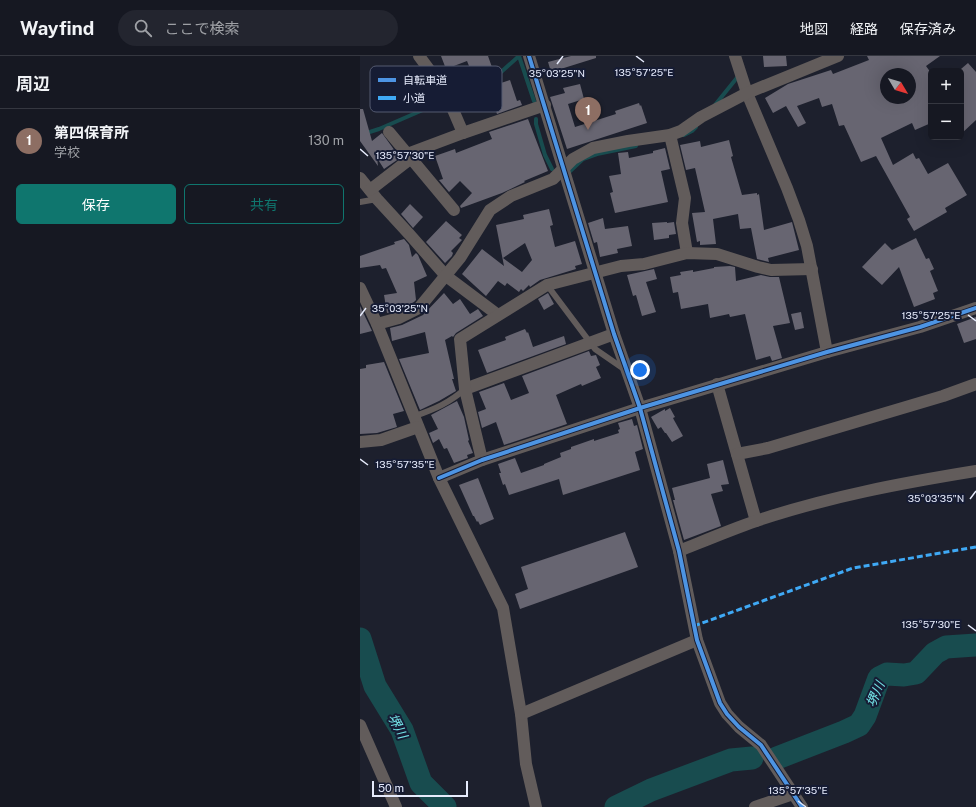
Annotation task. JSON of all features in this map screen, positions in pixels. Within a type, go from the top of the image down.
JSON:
[{"type":"street","points":[[419,56],[426,66]]},
{"type":"street","points":[[529,56],[614,334],[640,408],[679,551],[697,640],[720,703],[735,723],[761,745],[802,807]]},
{"type":"street","points":[[377,324],[399,318],[419,308],[460,258],[490,210],[511,196],[553,179],[564,170],[573,159],[593,148],[628,141],[671,139],[701,117],[722,106],[745,88],[838,56]]},
{"type":"street","points":[[736,61],[745,88],[795,207],[807,246],[827,352]]},
{"type":"street","points":[[373,195],[409,156],[463,133],[545,105]]},
{"type":"street","points":[[454,112],[463,133]]},
{"type":"street","points":[[389,132],[454,210]]},
{"type":"street","points":[[671,139],[685,198],[682,223],[687,254]]},
{"type":"street","points":[[360,178],[373,195],[446,276],[498,315]]},
{"type":"street","points":[[482,460],[465,389],[460,339],[547,285],[621,266],[644,264],[687,254],[716,254],[771,270],[812,269]]},
{"type":"street","points":[[360,288],[377,324],[439,478],[503,608],[521,714],[526,764],[536,807]]},
{"type":"street","points":[[439,478],[482,460],[640,408],[827,352],[920,327],[976,308]]},
{"type":"street","points":[[465,389],[614,334]]},
{"type":"street","points":[[717,384],[756,521]]},
{"type":"street","points":[[737,454],[783,443],[943,396],[976,384]]},
{"type":"street","points":[[360,442],[381,440],[416,422]]},
{"type":"street","points":[[679,551],[756,521],[822,502],[914,481],[976,471]]},
{"type":"street","points":[[521,714],[697,640]]},
{"type":"street","points":[[360,725],[364,746],[396,807]]},
{"type":"street","points":[[755,807],[793,794]]},
{"type":"lane","points":[[360,202],[373,195]]},
{"type":"lane","points":[[547,285],[595,349],[627,371]]},
{"type":"lane","points":[[416,422],[456,397],[465,389]]},
{"type":"building","points":[[441,56],[488,56],[492,66],[469,66],[467,61],[454,66],[445,66]]},
{"type":"building","points":[[571,56],[596,56],[596,58],[551,72],[548,62]]},
{"type":"building","points":[[763,56],[786,56],[787,66],[764,67]]},
{"type":"building","points":[[867,56],[940,56],[926,66],[928,69],[928,124],[915,130],[912,123],[881,138],[893,165],[913,153],[916,159],[919,158],[928,174],[948,163],[967,195],[945,208],[947,212],[914,231],[907,219],[910,217],[876,156],[861,162],[844,125],[839,126],[832,104],[822,107],[819,98],[797,106],[806,123],[798,127],[786,106],[773,113],[765,98],[788,84],[831,70],[833,74],[869,60]]},
{"type":"building","points":[[968,63],[976,72],[976,120],[964,131],[964,68],[962,68]]},
{"type":"building","points":[[510,80],[517,101],[520,100],[522,105],[497,114],[496,112],[502,112],[502,83]]},
{"type":"building","points":[[580,84],[584,99],[568,104],[575,127],[616,114],[615,111],[639,103],[647,123],[567,149],[550,97],[565,93],[563,88]]},
{"type":"building","points":[[360,109],[363,109],[372,141],[382,133],[400,158],[384,169],[377,158],[378,166],[360,141]]},
{"type":"building","points":[[528,119],[548,171],[524,181],[525,182],[502,193],[461,208],[460,206],[472,193],[460,181],[449,192],[439,180],[443,179],[435,156],[455,149],[456,153],[492,139],[489,132]]},
{"type":"building","points":[[729,140],[733,156],[731,157],[742,195],[759,194],[764,230],[792,222],[799,250],[768,258],[769,262],[757,259],[751,228],[740,229],[738,214],[713,219],[716,244],[700,245],[700,241],[697,242],[692,213],[705,212],[695,168],[686,170],[680,145],[700,141],[701,147]]},
{"type":"building","points":[[665,148],[670,169],[661,171],[668,202],[615,213],[610,193],[613,192],[609,176],[621,174],[618,153],[628,152],[629,158],[653,153],[653,151]]},
{"type":"building","points":[[410,204],[423,217],[413,228],[401,214]]},
{"type":"building","points":[[549,209],[553,225],[550,226],[555,247],[575,241],[582,264],[575,266],[576,269],[540,280],[530,287],[529,285],[523,291],[521,289],[519,292],[507,283],[505,286],[498,281],[486,296],[462,274],[482,249],[504,266],[496,225],[524,219],[523,215]],"holes":[[[525,243],[532,260],[522,272],[503,258]]]},
{"type":"building","points":[[603,218],[605,229],[628,226],[632,246],[617,249],[618,253],[600,257],[597,242],[594,243],[588,223]]},
{"type":"building","points":[[446,221],[462,235],[459,238],[462,240],[451,251],[453,253],[452,256],[445,263],[426,242]]},
{"type":"building","points":[[674,222],[676,234],[669,235],[669,238],[654,240],[652,223]]},
{"type":"building","points":[[916,238],[926,259],[929,258],[934,269],[930,271],[938,291],[933,293],[935,299],[914,307],[899,267],[882,285],[862,267],[885,243],[892,250]]},
{"type":"building","points":[[404,239],[409,245],[412,257],[416,253],[418,255],[427,276],[414,282],[416,300],[414,302],[396,311],[387,313],[384,295],[397,293],[386,268],[382,269],[380,265],[360,268],[360,256],[395,244],[394,242]]},
{"type":"building","points":[[714,267],[735,267],[736,281],[761,275],[779,277],[790,323],[773,326],[782,358],[772,361],[770,356],[756,360],[745,314],[730,317],[729,314],[710,318],[708,304],[681,309],[678,292],[673,293],[670,277],[681,275],[680,272],[693,270],[693,272]]},
{"type":"building","points":[[654,269],[657,279],[646,282],[656,312],[642,316],[636,295],[633,296],[627,275]]},
{"type":"building","points":[[444,293],[453,304],[460,299],[470,314],[478,309],[483,316],[456,333],[453,337],[452,336],[445,340],[454,379],[452,379],[456,391],[420,410],[399,359],[429,353],[425,332],[392,341],[390,328],[402,325],[423,315]]},
{"type":"building","points":[[548,293],[554,304],[544,310],[538,299]]},
{"type":"building","points":[[360,306],[372,331],[360,334]]},
{"type":"building","points":[[801,312],[804,328],[795,330],[791,314]]},
{"type":"building","points":[[976,317],[976,339],[964,343],[957,324]]},
{"type":"building","points":[[525,329],[527,333],[528,332],[533,347],[564,336],[566,344],[487,373],[478,350],[506,340],[505,337]]},
{"type":"building","points":[[589,351],[591,356],[596,355],[600,365],[596,367],[601,378],[582,386],[581,384],[556,395],[567,424],[504,445],[496,422],[482,428],[478,412],[486,409],[479,392],[504,383],[511,400],[529,393],[522,376]]},
{"type":"building","points":[[384,362],[404,411],[393,414],[397,427],[377,433],[360,434],[360,369],[366,368],[366,365]]},
{"type":"building","points":[[457,401],[464,417],[468,441],[473,453],[467,455],[468,458],[454,463],[447,448],[444,449],[439,439],[433,443],[429,433],[438,429],[431,415]]},
{"type":"building","points":[[670,408],[675,417],[673,418],[683,436],[672,442],[661,427],[658,429],[651,417],[665,409],[665,411]]},
{"type":"building","points":[[632,419],[634,426],[637,425],[643,449],[635,452],[640,470],[563,495],[559,479],[509,495],[505,484],[503,485],[498,464],[515,458],[521,473],[561,457],[560,453],[571,449],[571,447],[594,439],[594,441],[619,433],[618,430],[620,429],[618,423]]},
{"type":"building","points":[[723,460],[729,484],[721,485],[723,491],[711,494],[721,526],[684,540],[673,500],[675,500],[672,488],[710,478],[707,464]]},
{"type":"building","points":[[478,478],[494,519],[480,525],[473,516],[459,485]]},
{"type":"building","points":[[625,532],[638,567],[520,609],[515,594],[528,589],[521,567]]},
{"type":"waterway","points":[[502,71],[519,56],[534,101]]},
{"type":"waterway","points":[[715,105],[740,74]]},
{"type":"waterway","points":[[360,135],[379,129],[418,112]]},
{"type":"waterway","points":[[536,119],[536,124],[545,155],[552,169]]},
{"type":"waterway","points":[[684,135],[696,127]]},
{"type":"waterway","points":[[567,174],[583,159],[597,154],[636,146]]},
{"type":"waterway","name":"堺川","points":[[360,639],[375,686],[402,730],[421,783],[445,807]]},
{"type":"waterway","name":"堺川","points":[[777,758],[859,725],[865,716],[879,678],[887,674],[904,675],[916,673],[935,653],[946,647],[976,645]]},
{"type":"waterway","name":"堺川","points":[[616,807],[651,790],[731,760],[752,758]]},
{"type":"marked path","points":[[694,626],[853,568],[976,547]]},
{"type":"cycle path","points":[[529,56],[614,334],[640,408],[679,551],[697,640],[720,703],[727,714],[739,727],[761,745],[802,807]]},
{"type":"cycle path","points":[[439,478],[482,460],[640,408],[827,352],[920,327],[976,308]]},
{"type":"place","name":"第四保育所","points":[[588,130]]}]
